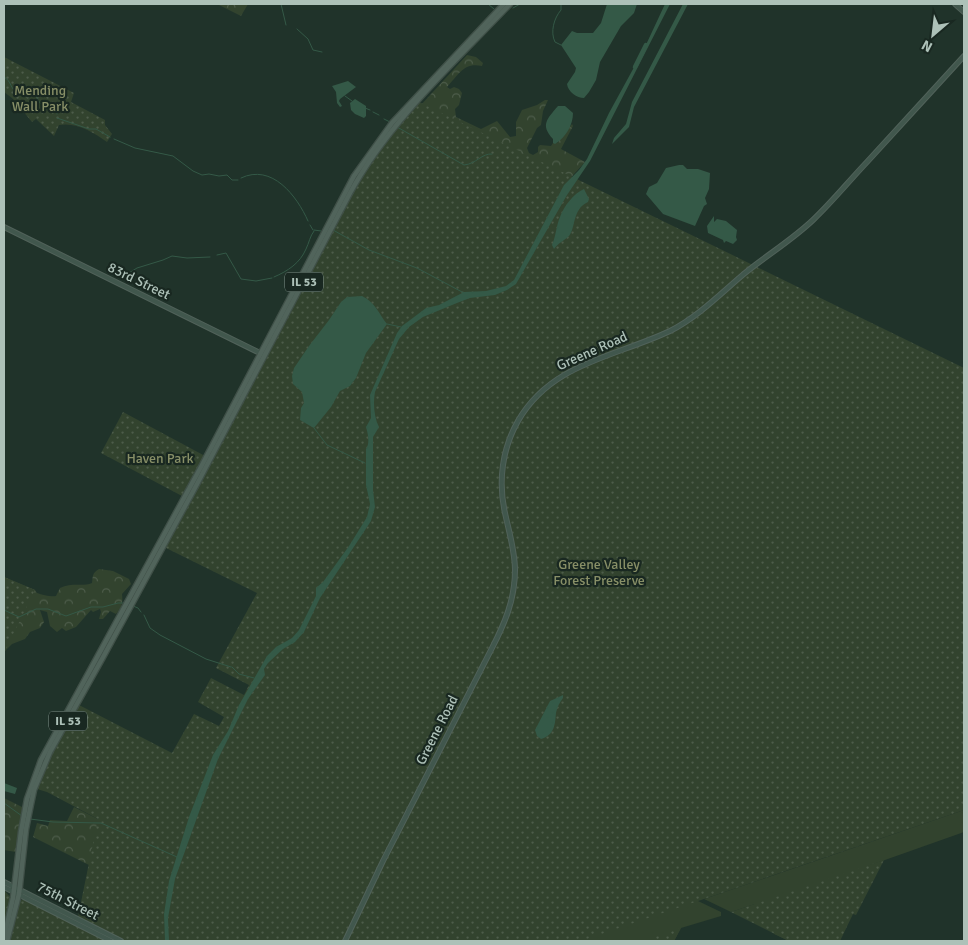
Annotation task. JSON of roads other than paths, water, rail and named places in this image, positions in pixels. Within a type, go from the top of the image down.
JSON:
[{"type":"main road","name":"IL 53","points":[[263,355],[354,176],[385,131],[504,4]]},
{"type":"main road","name":"IL 53","points":[[8,941],[17,890],[25,811],[41,760],[355,184],[389,134],[510,4]]},
{"type":"main road","name":"IL 53","points":[[4,938],[17,890]]},
{"type":"street","points":[[955,4],[964,12]]},
{"type":"street","name":"Greene Road","points":[[345,941],[382,861],[508,616],[514,592],[515,567],[513,546],[503,503],[502,476],[511,435],[526,409],[543,390],[565,373],[662,334],[687,321],[804,228],[964,56]]},
{"type":"street","name":"83rd Street","points":[[4,227],[263,355]]},
{"type":"street","name":"75th Street","points":[[4,882],[111,941]]},
{"type":"street","name":"75th Street","points":[[4,887],[17,890],[121,941]]},
{"type":"waterway","points":[[281,4],[286,25]]},
{"type":"waterway","points":[[488,4],[494,9]]},
{"type":"waterway","points":[[513,8],[520,4]]},
{"type":"waterway","points":[[561,4],[561,10],[556,17],[553,34],[555,42],[561,45]]},
{"type":"waterway","points":[[297,29],[308,39],[313,50],[322,52]]},
{"type":"waterway","points":[[635,67],[646,45]]},
{"type":"waterway","points":[[4,77],[15,90],[33,91],[42,105],[53,108],[57,106],[57,114]]},
{"type":"waterway","points":[[345,96],[352,101]]},
{"type":"waterway","points":[[365,108],[370,110]]},
{"type":"waterway","points":[[373,112],[379,115]]},
{"type":"waterway","points":[[57,118],[89,129],[96,129],[110,137]]},
{"type":"waterway","points":[[384,119],[390,122]]},
{"type":"waterway","points":[[397,127],[464,165],[472,163],[485,155],[492,154]]},
{"type":"waterway","points":[[114,139],[135,148],[173,156],[193,171],[202,175],[227,175],[232,180],[238,180]]},
{"type":"waterway","points":[[241,178],[252,175],[263,175],[273,178],[290,192],[308,221]]},
{"type":"waterway","points":[[310,225],[313,230]]},
{"type":"waterway","points":[[314,230],[321,231]]},
{"type":"waterway","points":[[333,230],[369,250],[417,268],[464,293]]},
{"type":"waterway","points":[[274,277],[297,262],[306,249],[314,231]]},
{"type":"waterway","points":[[217,255],[226,253],[241,279],[256,281],[272,278]]},
{"type":"waterway","points":[[121,278],[137,268],[172,256],[187,258],[210,257]]},
{"type":"waterway","points":[[387,324],[401,327]]},
{"type":"waterway","points":[[314,428],[327,445],[365,463]]},
{"type":"waterway","points":[[4,610],[19,617],[36,609],[48,609],[66,616],[91,607],[125,603]]},
{"type":"waterway","points":[[133,606],[141,612]]},
{"type":"waterway","points":[[144,615],[150,628],[160,635],[206,659],[231,667]]},
{"type":"waterway","points":[[232,667],[239,674],[254,678]]},
{"type":"waterway","points":[[4,803],[22,816]]},
{"type":"waterway","points":[[30,819],[53,822],[101,823],[177,857]]},
{"type":"park label","name":"Mending Wall Park","points":[[40,98]]},
{"type":"park label","name":"Haven Park","points":[[160,458]]},
{"type":"park label","name":"Greene Valley Forest Preserve","points":[[599,572]]}]
